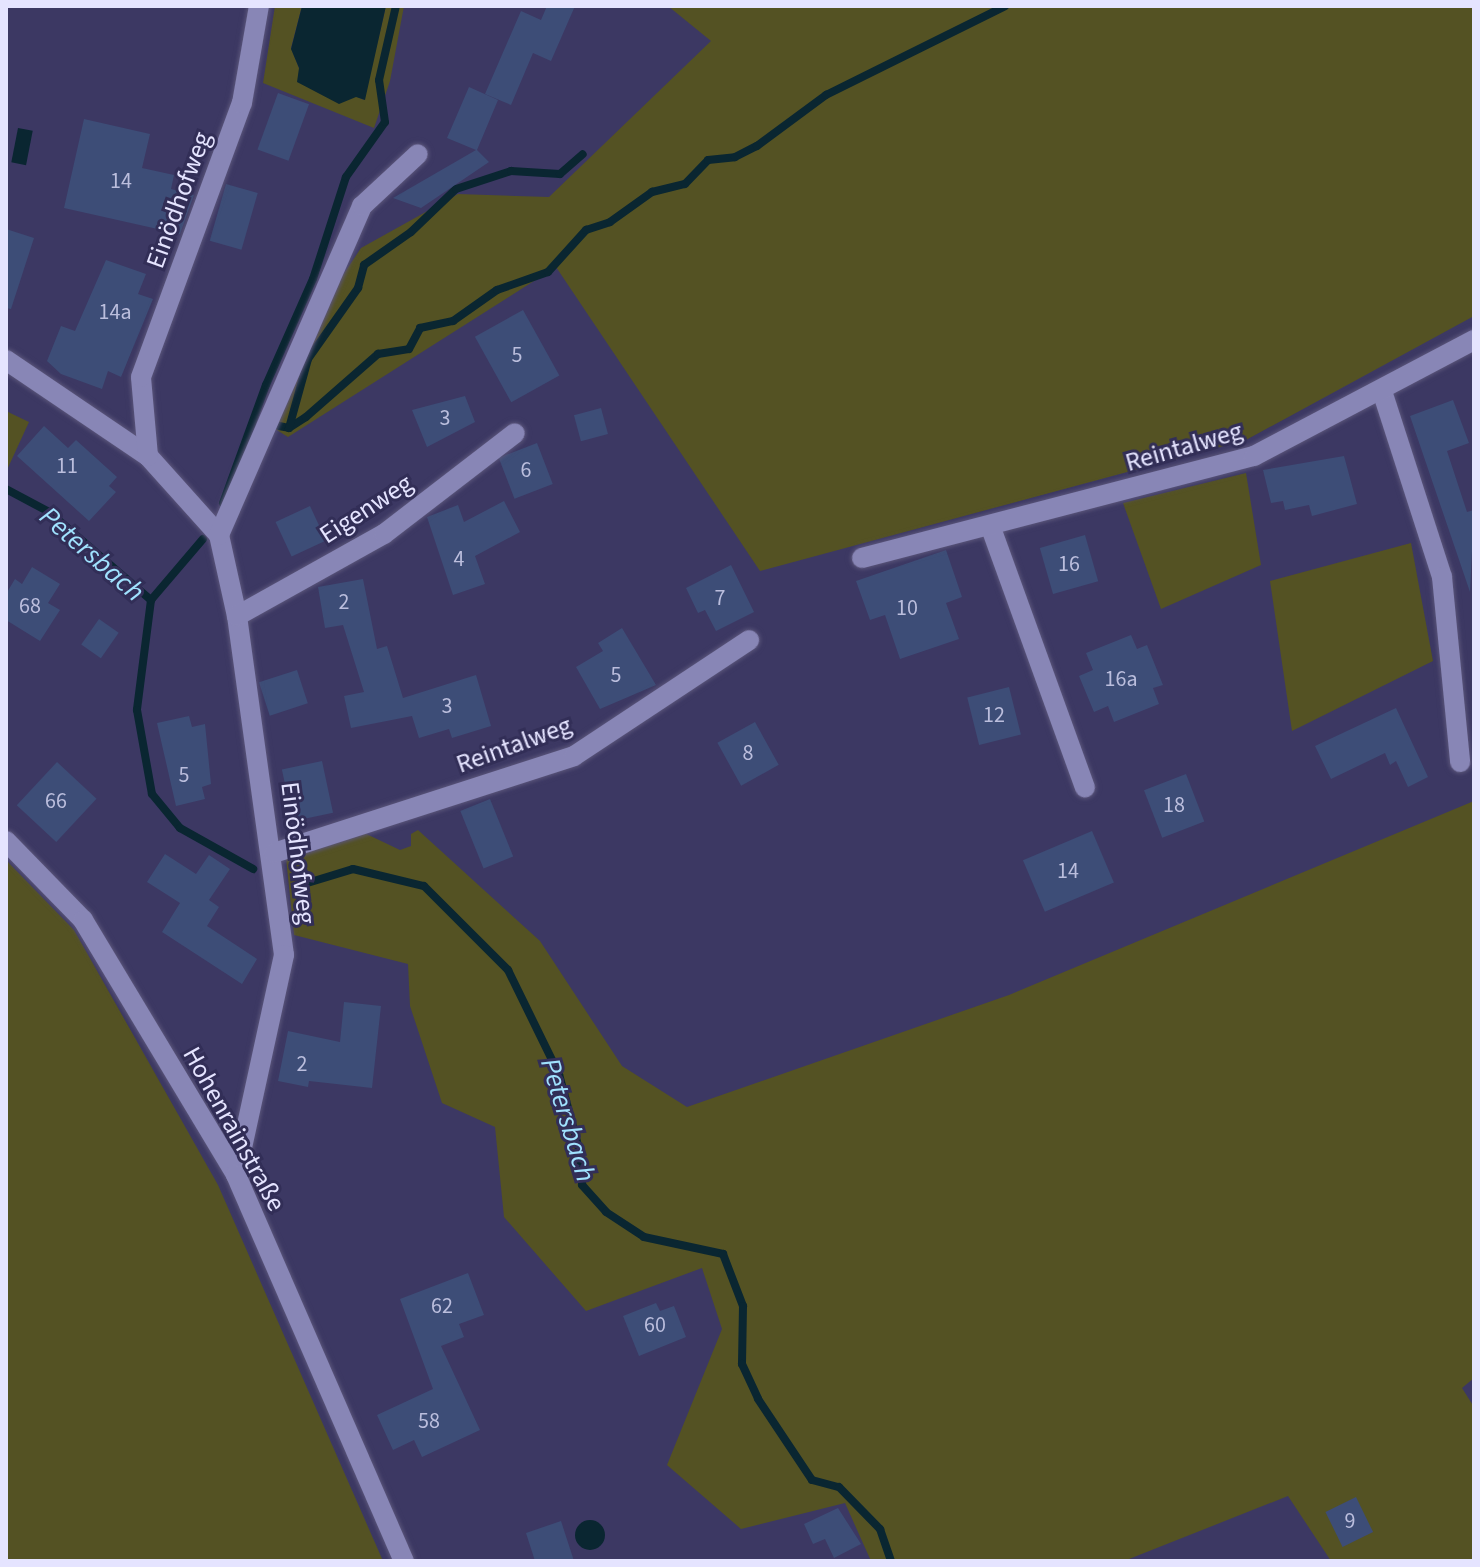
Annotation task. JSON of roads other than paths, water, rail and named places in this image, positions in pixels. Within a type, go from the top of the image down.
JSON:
[{"type":"street","name":"Einödhofweg","points":[[148,456],[141,377],[242,103],[259,6]]},
{"type":"street","points":[[219,535],[362,206],[418,154]]},
{"type":"street","name":"Reintalweg","points":[[862,558],[991,528],[1254,456],[1474,340]]},
{"type":"street","name":"Einödhofweg","points":[[6,360],[148,456],[219,535],[237,616],[274,853],[284,955],[236,1175]]},
{"type":"street","points":[[1382,391],[1442,577],[1460,762]]},
{"type":"street","name":"Eigenweg","points":[[237,616],[384,534],[515,433]]},
{"type":"street","points":[[991,528],[1085,788]]},
{"type":"street","name":"Reintalweg","points":[[274,853],[574,756],[749,640]]},
{"type":"street","name":"Hohenrainstraße","points":[[6,841],[83,920],[236,1175],[404,1561]]},
{"type":"water","points":[[302,6],[386,6],[365,100],[356,97],[339,104],[297,82],[299,68],[291,49]]},
{"type":"water","points":[[18,128],[33,131],[26,165],[11,162]]},
{"type":"water","points":[[590,1520],[600,1525],[605,1535],[600,1545],[590,1550],[580,1545],[575,1535],[580,1525]]},
{"type":"waterway","points":[[223,503],[266,385],[313,279],[346,177],[385,122],[379,80],[396,6]]},
{"type":"waterway","points":[[279,426],[289,428],[306,417],[378,354],[409,349],[420,328],[453,321],[497,290],[548,272],[586,230],[610,222],[652,192],[685,184],[708,160],[735,157],[757,146],[826,95],[1005,6]]},
{"type":"waterway","points":[[289,428],[308,359],[358,288],[364,265],[411,232],[456,189],[511,171],[560,174],[583,154]]},
{"type":"waterway","name":"Petersbach","points":[[6,489],[49,512],[151,600],[137,710],[152,794],[180,828],[253,869]]},
{"type":"waterway","points":[[151,600],[203,539]]},
{"type":"waterway","name":"Petersbach","points":[[304,884],[353,869],[424,886],[508,970],[559,1074],[580,1153],[582,1185],[606,1212],[644,1237],[723,1254],[743,1306],[742,1364],[758,1399],[812,1480],[839,1487],[880,1529],[891,1561]]}]
